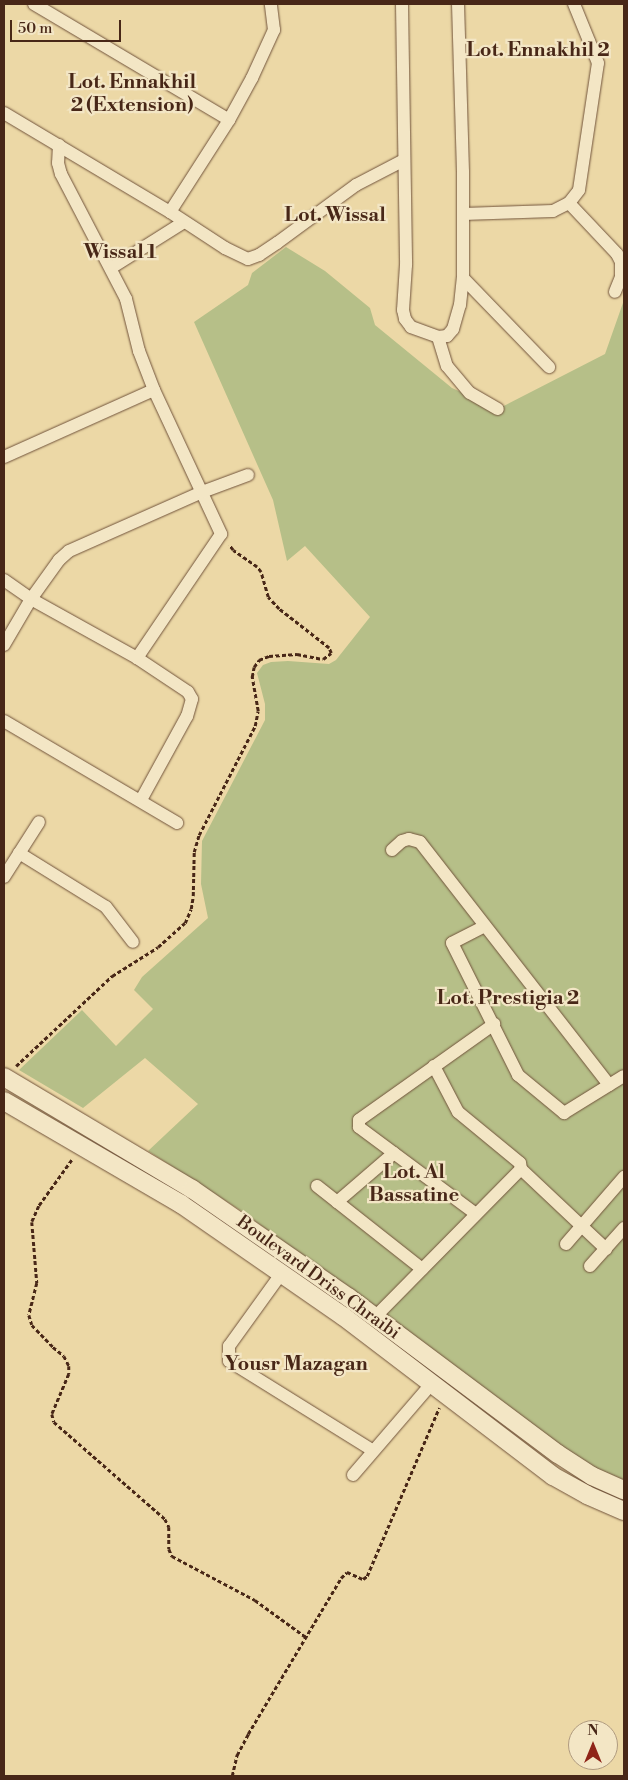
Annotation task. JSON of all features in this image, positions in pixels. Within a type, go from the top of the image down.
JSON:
[{"type":"main road","name":"Boulevard Driss Chraibi","points":[[4,1077],[149,1174],[181,1204],[439,1388],[553,1476],[586,1495],[624,1510]]},
{"type":"main road","name":"Boulevard Driss Chraibi","points":[[4,1101],[80,1146],[192,1189],[375,1317],[558,1454],[592,1476],[624,1490]]},
{"type":"main road","points":[[181,1204],[192,1189]]},
{"type":"street","points":[[34,4],[229,120]]},
{"type":"street","points":[[170,212],[229,120],[252,78],[274,30],[271,4]]},
{"type":"street","points":[[402,4],[406,265],[403,310],[405,319],[411,327],[438,337],[447,336],[453,329],[460,305],[463,278],[458,4]]},
{"type":"street","points":[[463,214],[553,211],[569,203],[580,190],[598,63],[574,4]]},
{"type":"street","points":[[4,113],[235,253],[248,259],[271,247],[356,185],[404,160]]},
{"type":"street","points":[[59,145],[58,163],[61,174],[126,299],[139,351],[154,390],[221,534],[137,658]]},
{"type":"street","points":[[569,203],[622,260],[621,277],[615,292]]},
{"type":"street","points":[[111,268],[184,222]]},
{"type":"street","points":[[463,278],[549,367]]},
{"type":"street","points":[[438,337],[447,366],[470,393],[498,409]]},
{"type":"street","points":[[4,457],[154,390]]},
{"type":"street","points":[[4,645],[32,599],[59,560],[69,551],[202,492],[248,475]]},
{"type":"street","points":[[4,580],[32,599],[137,658],[178,683],[188,692],[192,699],[187,716],[141,800]]},
{"type":"street","points":[[4,721],[141,800],[177,823]]},
{"type":"street","points":[[4,876],[39,822]]},
{"type":"street","points":[[392,850],[402,841],[409,839],[420,842],[608,1085]]},
{"type":"street","points":[[19,853],[106,907],[133,942]]},
{"type":"street","points":[[485,926],[452,943],[518,1075],[564,1113],[624,1076]]},
{"type":"street","points":[[476,1214],[359,1127],[359,1120],[494,1024]]},
{"type":"street","points":[[434,1066],[458,1112],[520,1163],[521,1169],[606,1249]]},
{"type":"street","points":[[337,1202],[394,1153]]},
{"type":"street","points":[[375,1317],[521,1169]]},
{"type":"street","points":[[566,1244],[624,1177]]},
{"type":"street","points":[[317,1186],[422,1269]]},
{"type":"street","points":[[590,1266],[624,1228]]},
{"type":"street","points":[[281,1274],[229,1346],[229,1361],[372,1450]]},
{"type":"street","points":[[353,1475],[372,1450],[439,1388]]},
{"type":"path","points":[[4,1077],[112,976],[158,948],[185,923],[192,903],[194,852],[199,834],[207,815],[255,726],[258,710],[252,677],[254,666],[259,660],[269,656],[297,654],[323,659],[331,654],[329,648],[279,610],[268,597],[261,572],[233,550],[221,534]]},
{"type":"path","points":[[80,1146],[62,1176],[39,1206],[32,1222],[37,1283],[28,1315],[32,1324],[53,1348],[64,1356],[69,1366],[69,1374],[52,1414],[54,1422],[147,1502],[164,1519],[169,1527],[169,1549],[172,1556],[255,1600],[306,1637]]},
{"type":"path","points":[[232,1776],[237,1755],[248,1734],[345,1574],[351,1572],[363,1579],[368,1576],[439,1388]]},
{"type":"green space","points":[[286,247],[325,271],[370,308],[375,325],[452,388],[498,409],[605,354],[624,300],[624,1480],[581,1462],[243,1212],[148,1151],[198,1104],[145,1058],[83,1108],[19,1070],[82,1010],[116,1046],[153,1009],[134,990],[142,977],[208,918],[201,884],[202,841],[265,720],[265,704],[257,673],[263,665],[271,662],[288,661],[329,664],[336,660],[370,617],[305,546],[287,561],[273,500],[194,322],[248,285],[252,273]]},
{"type":"district","name":"Lot. Ennakhil 2","points":[[538,50]]},
{"type":"district","name":"Lot. Ennakhil 2 (Extension)","points":[[132,94]]},
{"type":"district","name":"Lot. Wissal","points":[[335,215]]},
{"type":"district","name":"Wissal 1","points":[[120,252]]},
{"type":"district","name":"Lot. Prestigia 2","points":[[508,998]]},
{"type":"district","name":"Lot. Al Bassatine","points":[[414,1184]]},
{"type":"district","name":"Yousr Mazagan","points":[[296,1364]]}]
